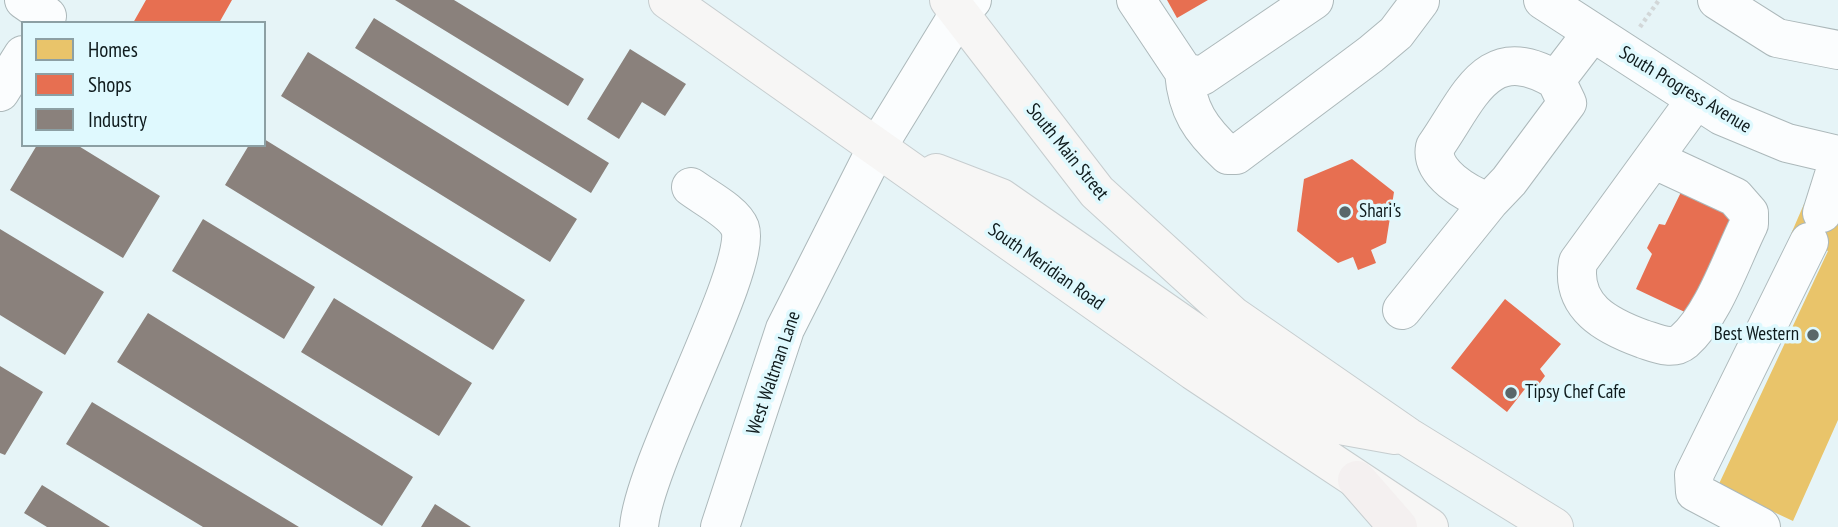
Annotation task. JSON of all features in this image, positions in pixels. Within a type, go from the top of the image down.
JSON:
[{"type":"highway","points":[[1357,480],[1398,527]]},
{"type":"main road","name":"South Meridian Road","points":[[668,0],[1194,371],[1429,527]]},
{"type":"main road","name":"South Main Street","points":[[960,5],[1097,192],[1233,316],[1408,437]]},
{"type":"main road","points":[[876,149],[1000,198],[1323,422],[1408,437],[1554,527]]},
{"type":"street","points":[[1136,0],[1184,72],[1189,108],[1228,155],[1236,155],[1371,54],[1396,33],[1419,0]]},
{"type":"street","points":[[1184,72],[1202,76],[1314,0]]},
{"type":"street","name":"South Progress Avenue","points":[[1543,0],[1695,101],[1756,133],[1838,155]]},
{"type":"street","points":[[1717,0],[1777,38],[1838,50]]},
{"type":"street","name":"West Waltman Lane","points":[[720,527],[785,329],[876,149],[960,5]]},
{"type":"street","points":[[1556,80],[1592,33]]},
{"type":"street","points":[[0,92],[21,58]]},
{"type":"street","points":[[1402,310],[1509,181],[1567,103],[1556,80],[1532,68],[1503,65],[1483,78],[1435,146],[1433,157],[1437,167],[1463,188],[1489,202]]},
{"type":"street","points":[[1653,159],[1735,197],[1749,213],[1749,224],[1700,322],[1682,343],[1665,346],[1612,328],[1582,297],[1575,279],[1578,262],[1695,101]]},
{"type":"street","points":[[1761,527],[1695,492],[1695,475],[1815,227],[1838,162]]},
{"type":"street","points":[[639,527],[664,442],[726,290],[741,243],[740,229],[735,220],[691,187]]},
{"type":"building: Homes","name":"Best Western","points":[[1804,204],[1838,220],[1838,420],[1793,521],[1718,486],[1828,251],[1791,234]]},
{"type":"building: Shops","points":[[146,0],[232,0],[220,21],[134,21]]},
{"type":"building: Shops","points":[[1167,0],[1208,0],[1177,18]]},
{"type":"building: Shops","name":"Shari's","points":[[1352,159],[1394,192],[1386,243],[1371,250],[1376,263],[1358,270],[1353,257],[1338,263],[1297,231],[1304,179]]},
{"type":"building: Shops","points":[[1683,188],[1736,213],[1689,314],[1636,289],[1652,254],[1647,248],[1659,224],[1665,225]]},
{"type":"building: Shops","points":[[1505,299],[1561,344],[1540,369],[1545,376],[1536,388],[1528,385],[1507,412],[1451,368]]},
{"type":"building: Industry","points":[[395,0],[454,0],[584,79],[568,106]]},
{"type":"building: Industry","points":[[374,18],[609,163],[591,193],[355,48]]},
{"type":"building: Industry","points":[[630,49],[686,84],[665,116],[642,102],[619,139],[587,119]]},
{"type":"building: Industry","points":[[308,52],[577,219],[550,262],[281,96]]},
{"type":"building: Industry","points":[[266,140],[525,300],[493,350],[225,185],[248,147],[266,147]]},
{"type":"building: Industry","points":[[36,147],[80,147],[160,196],[123,258],[10,190]]},
{"type":"building: Industry","points":[[203,219],[315,287],[284,339],[172,271]]},
{"type":"building: Industry","points":[[0,229],[104,292],[65,355],[0,315]]},
{"type":"building: Industry","points":[[334,298],[472,383],[439,436],[301,352]]},
{"type":"building: Industry","points":[[148,313],[413,477],[382,526],[117,362]]},
{"type":"building: Industry","points":[[0,366],[43,392],[5,455],[0,453]]},
{"type":"building: Industry","points":[[92,402],[299,527],[203,527],[66,444]]},
{"type":"building: Industry","points":[[42,485],[110,527],[47,527],[24,513]]},
{"type":"building: Industry","points":[[435,504],[471,527],[421,527]]},
{"type":"place","name":"Shari's","points":[[1345,212]]},
{"type":"place","name":"Best Western","points":[[1813,335]]},
{"type":"place","name":"Tipsy Chef Cafe","points":[[1511,393]]}]
